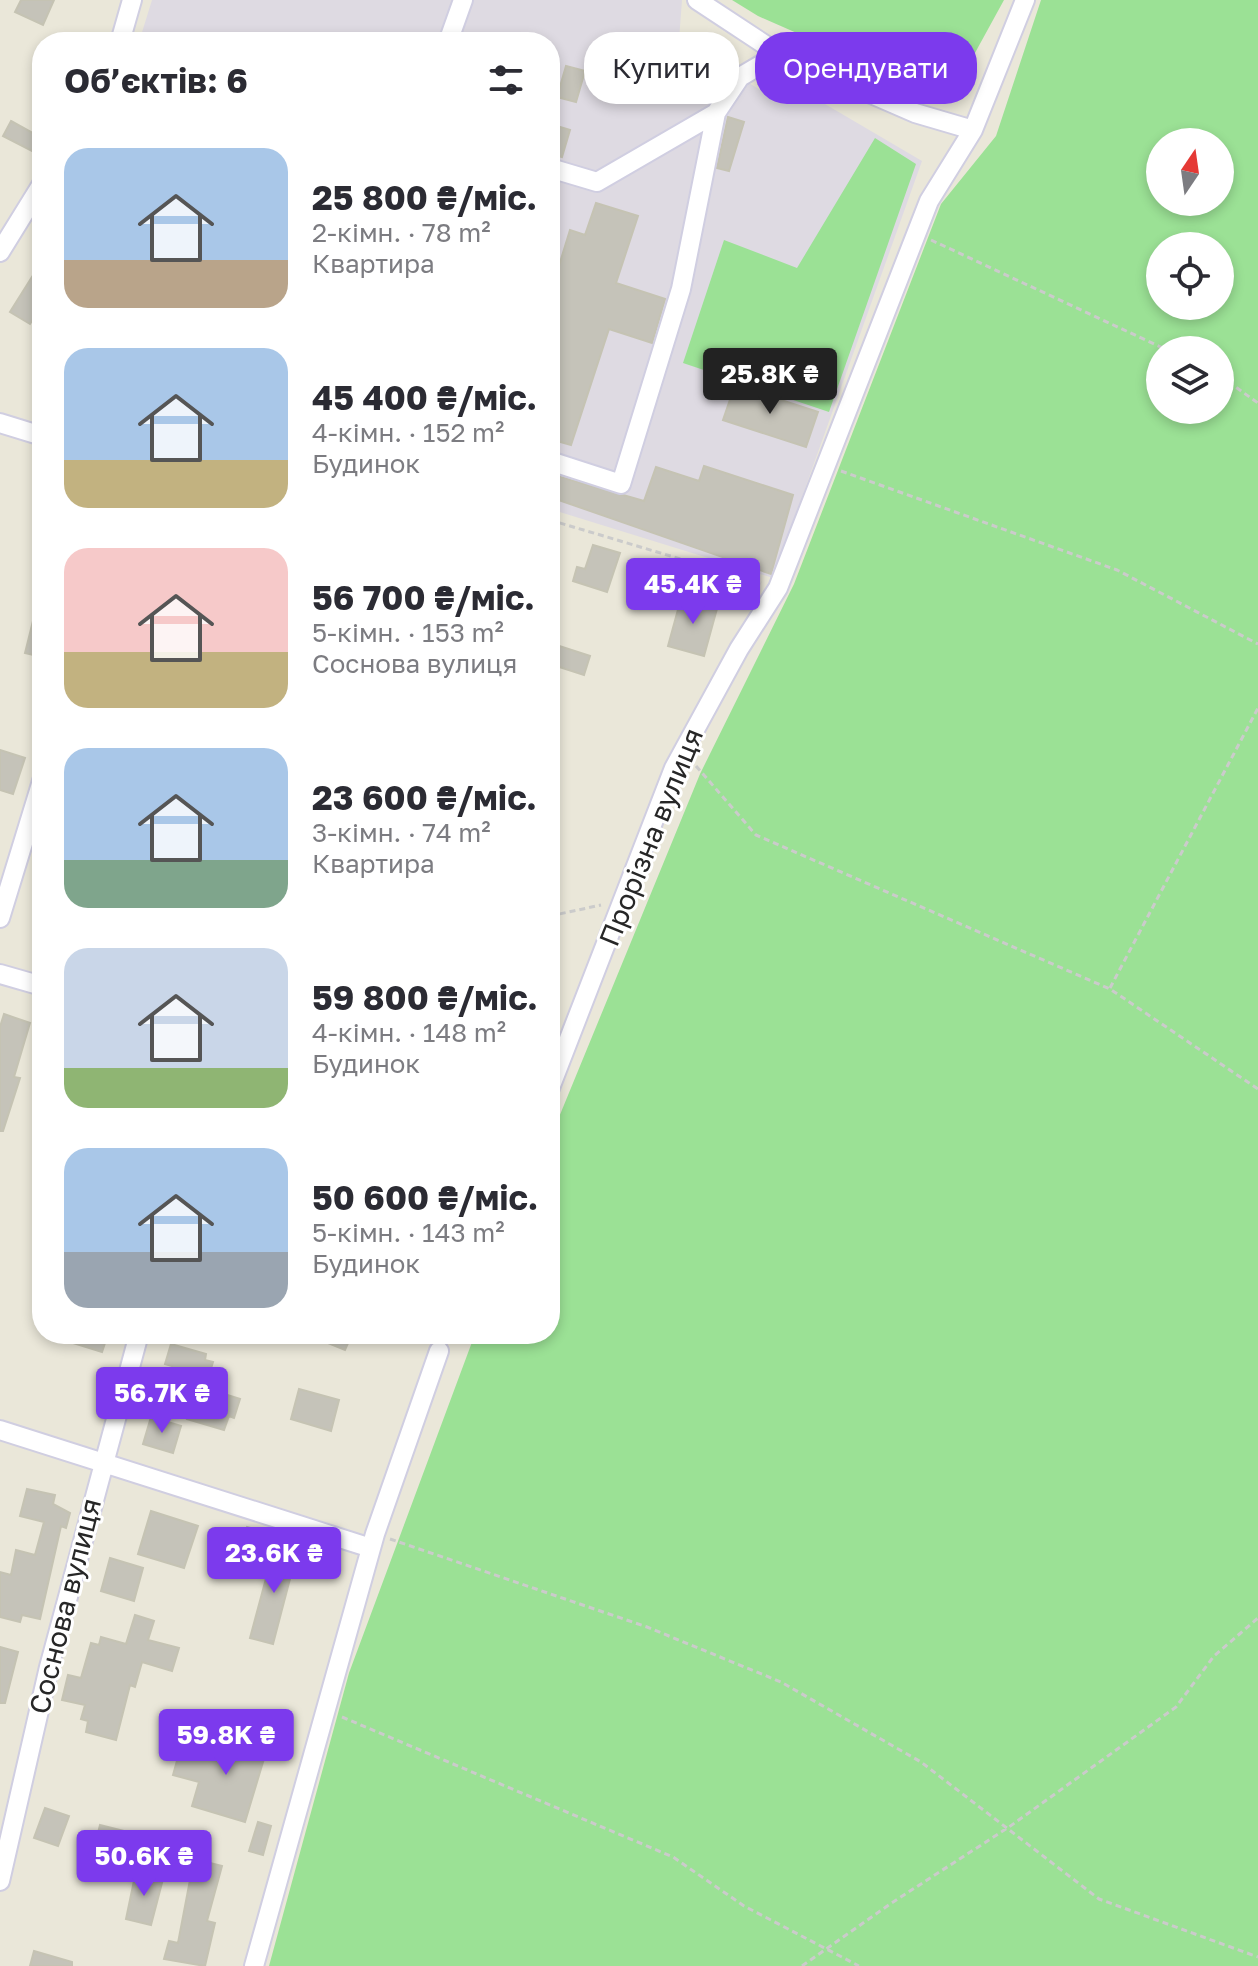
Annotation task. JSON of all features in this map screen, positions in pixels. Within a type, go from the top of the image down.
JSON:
[{"type":"street","points":[[123,32],[132,0]]},
{"type":"street","points":[[452,32],[463,0]]},
{"type":"street","points":[[697,0],[755,38]]},
{"type":"street","name":"Прорізна вулиця","points":[[560,1063],[682,751],[739,649],[778,588],[929,201],[973,130],[1025,0]]},
{"type":"street","points":[[560,464],[621,484],[681,289],[716,113],[740,77],[755,68]]},
{"type":"street","points":[[894,104],[973,130]]},
{"type":"street","points":[[560,171],[597,182],[716,113]]},
{"type":"street","points":[[0,252],[32,200]]},
{"type":"street","points":[[0,423],[32,433]]},
{"type":"street","points":[[0,918],[32,814]]},
{"type":"street","points":[[0,974],[32,983]]},
{"type":"street","name":"Соснова вулиця","points":[[0,1881],[49,1667],[136,1344]]},
{"type":"street","points":[[254,1966],[373,1541],[439,1351]]},
{"type":"street","points":[[0,1430],[373,1541]]},
{"type":"path","points":[[917,234],[1146,340]]},
{"type":"path","points":[[1234,386],[1258,403]]},
{"type":"path","points":[[826,466],[1117,570],[1258,644]]},
{"type":"path","points":[[560,523],[778,588]]},
{"type":"path","points":[[1110,989],[1258,708]]},
{"type":"path","points":[[682,751],[756,835],[1110,989],[1258,1089]]},
{"type":"path","points":[[560,914],[624,900]]},
{"type":"path","points":[[373,1541],[647,1627],[781,1682],[921,1762],[1099,1899],[1258,1957]]},
{"type":"path","points":[[802,1966],[1009,1827],[1176,1707],[1214,1656],[1258,1618]]},
{"type":"path","points":[[327,1711],[673,1857],[744,1906],[859,1966]]},
{"type":"shaded area","points":[[152,0],[682,0],[680,32],[584,32],[584,104],[739,104],[739,77],[755,87],[755,104],[825,104],[922,161],[773,578],[560,512],[560,32],[142,32]]},
{"type":"green space","points":[[732,0],[1004,0],[977,49],[977,32],[794,32]]},
{"type":"green space","points":[[1041,0],[1258,0],[1258,1966],[269,1966],[349,1673],[471,1344],[560,1344],[560,1115],[700,774],[794,584],[941,204],[996,136]]},
{"type":"green space","points":[[875,138],[916,164],[829,412],[683,363],[724,240],[797,268]]},
{"type":"building","points":[[21,0],[54,0],[43,25],[15,12]]},
{"type":"building","points":[[566,66],[584,71],[576,102],[560,98]]},
{"type":"building","points":[[728,117],[744,122],[729,171],[717,168]]},
{"type":"building","points":[[11,121],[32,133],[32,151],[3,136]]},
{"type":"building","points":[[560,127],[570,130],[560,156]]},
{"type":"building","points":[[596,203],[638,216],[616,283],[665,299],[652,343],[609,329],[571,445],[560,442],[560,262],[570,230],[585,235]]},
{"type":"building","points":[[32,277],[32,321],[30,324],[10,312]]},
{"type":"building","points":[[735,385],[818,412],[806,447],[723,420]]},
{"type":"building","points":[[704,466],[793,495],[771,574],[560,500],[560,477],[644,501],[656,467],[699,481]]},
{"type":"building","points":[[593,545],[620,553],[607,592],[573,581],[577,567],[585,569]]},
{"type":"building","points":[[682,595],[718,605],[704,656],[668,646]]},
{"type":"building","points":[[32,625],[32,655],[25,653]]},
{"type":"building","points":[[560,646],[590,656],[584,675],[560,667]]},
{"type":"building","points":[[0,750],[25,758],[13,794],[0,790]]},
{"type":"building","points":[[4,1014],[30,1023],[14,1077],[20,1078],[3,1131],[0,1131],[0,1027]]},
{"type":"building","points":[[76,1344],[105,1344],[102,1352]]},
{"type":"building","points":[[171,1344],[206,1354],[205,1360],[213,1362],[205,1388],[240,1399],[234,1418],[229,1416],[224,1430],[187,1419],[197,1388],[168,1379],[172,1366],[165,1364]]},
{"type":"building","points":[[330,1344],[348,1344],[345,1350]]},
{"type":"building","points":[[299,1389],[339,1400],[331,1431],[291,1419]]},
{"type":"building","points":[[151,1417],[181,1426],[173,1453],[143,1444]]},
{"type":"building","points":[[27,1489],[55,1495],[53,1504],[70,1513],[66,1528],[61,1526],[40,1619],[22,1615],[20,1622],[0,1617],[0,1572],[11,1575],[16,1550],[35,1555],[44,1522],[20,1516]]},
{"type":"building","points":[[151,1511],[198,1526],[184,1568],[138,1554]]},
{"type":"building","points":[[247,1527],[268,1533],[263,1551],[242,1545]]},
{"type":"building","points":[[275,1545],[297,1552],[273,1644],[250,1638]]},
{"type":"building","points":[[110,1558],[143,1568],[134,1601],[101,1591]]},
{"type":"building","points":[[135,1615],[154,1621],[148,1640],[179,1648],[172,1671],[142,1662],[135,1687],[130,1685],[116,1740],[86,1732],[88,1721],[81,1719],[85,1705],[62,1700],[68,1675],[81,1678],[91,1643],[99,1645],[101,1637],[126,1644]]},
{"type":"building","points":[[0,1647],[18,1652],[5,1703],[0,1703]]},
{"type":"building","points":[[233,1732],[269,1742],[245,1822],[192,1806],[199,1782],[173,1775],[180,1750],[224,1763]]},
{"type":"building","points":[[45,1808],[69,1816],[58,1846],[34,1838]]},
{"type":"building","points":[[258,1822],[271,1826],[263,1855],[249,1851]]},
{"type":"building","points":[[100,1825],[124,1831],[120,1847],[96,1841]]},
{"type":"building","points":[[194,1859],[222,1866],[207,1921],[215,1923],[205,1966],[164,1959],[169,1941],[178,1943]]},
{"type":"building","points":[[136,1871],[163,1879],[151,1925],[126,1919]]},
{"type":"building","points":[[34,1951],[72,1962],[72,1966],[30,1966]]}]
